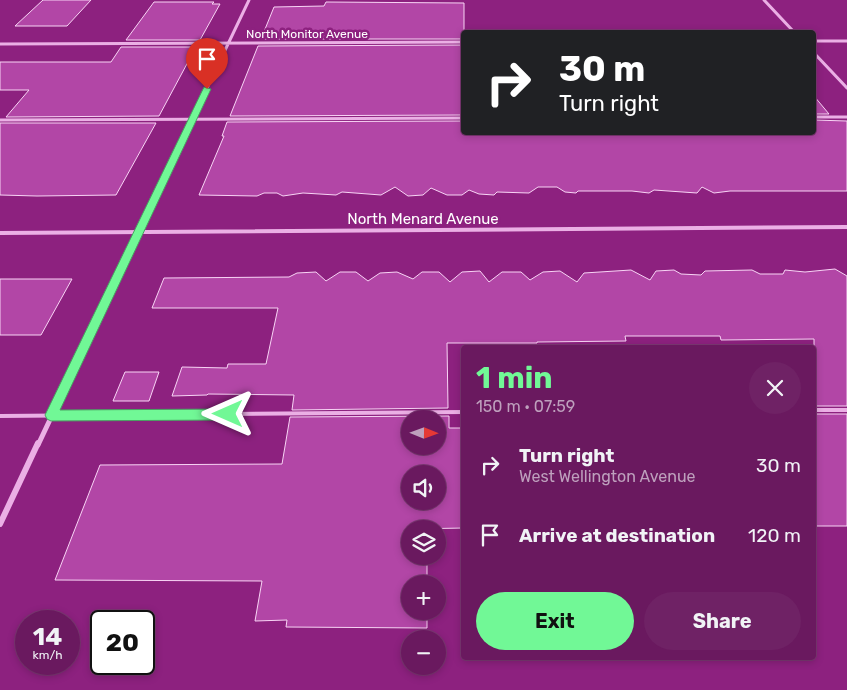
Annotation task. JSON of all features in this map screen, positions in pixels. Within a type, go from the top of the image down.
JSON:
[{"type":"street","points":[[0,524],[249,0]]},
{"type":"street","points":[[764,0],[792,30]]},
{"type":"street","points":[[816,41],[847,41]]},
{"type":"street","name":"North Monitor Avenue","points":[[0,44],[461,42]]},
{"type":"street","points":[[816,55],[847,88]]},
{"type":"street","name":"North Menard Avenue","points":[[0,233],[847,227]]},
{"type":"lane","points":[[816,117],[847,117]]},
{"type":"lane","points":[[0,120],[461,118]]},
{"type":"lane","points":[[816,410],[847,410]]},
{"type":"lane","points":[[0,416],[461,412]]},
{"type":"building","points":[[43,0],[91,0],[67,26],[15,26]]},
{"type":"building","points":[[154,2],[214,2],[212,4],[220,4],[200,40],[126,40]]},
{"type":"building","points":[[326,2],[464,3],[464,30],[461,30],[461,39],[261,39],[274,7],[324,6]]},
{"type":"building","points":[[461,45],[461,115],[230,116],[258,46]]},
{"type":"building","points":[[121,47],[196,47],[159,116],[6,117],[29,90],[0,90],[0,62],[111,62]]},
{"type":"building","points":[[816,98],[829,114],[816,114]]},
{"type":"building","points":[[816,120],[847,121],[847,191],[730,191],[714,193],[702,187],[697,193],[654,190],[649,193],[632,191],[578,191],[576,193],[565,192],[557,187],[538,187],[529,193],[497,192],[494,195],[479,194],[469,190],[462,195],[447,195],[431,188],[423,195],[408,196],[395,187],[381,195],[342,192],[336,195],[303,193],[283,196],[277,193],[264,193],[257,196],[199,195],[224,136],[222,136],[227,122],[461,121],[461,135],[816,135]]},
{"type":"building","points":[[0,123],[156,123],[116,195],[37,196],[0,195]]},
{"type":"building","points":[[835,269],[847,276],[847,406],[816,406],[816,345],[814,345],[814,339],[721,340],[720,336],[625,336],[626,341],[447,343],[448,408],[292,410],[294,395],[208,394],[172,396],[182,367],[227,368],[228,364],[266,364],[278,308],[152,308],[164,278],[289,277],[297,273],[316,272],[326,281],[340,272],[356,272],[368,281],[380,273],[397,272],[413,279],[422,272],[439,272],[450,282],[462,272],[480,271],[489,282],[502,272],[521,272],[530,280],[543,272],[560,271],[577,282],[584,273],[631,270],[650,280],[656,271],[674,270],[681,274],[701,275],[705,271],[752,270],[760,274],[783,274],[785,270],[805,272]]},
{"type":"building","points":[[0,279],[72,279],[41,335],[0,335]]},
{"type":"building","points":[[125,372],[159,372],[149,401],[113,401]]},
{"type":"building","points":[[816,414],[847,414],[847,526],[816,526]]},
{"type":"building","points":[[401,416],[401,455],[446,455],[446,416],[449,416],[449,428],[461,428],[461,528],[446,528],[446,520],[401,520],[401,565],[427,565],[427,575],[401,575],[401,620],[427,620],[427,628],[286,627],[287,620],[255,621],[262,581],[55,580],[100,465],[282,464],[290,417]]},
{"type":"route","points":[[207,89],[51,415],[228,414]]}]
